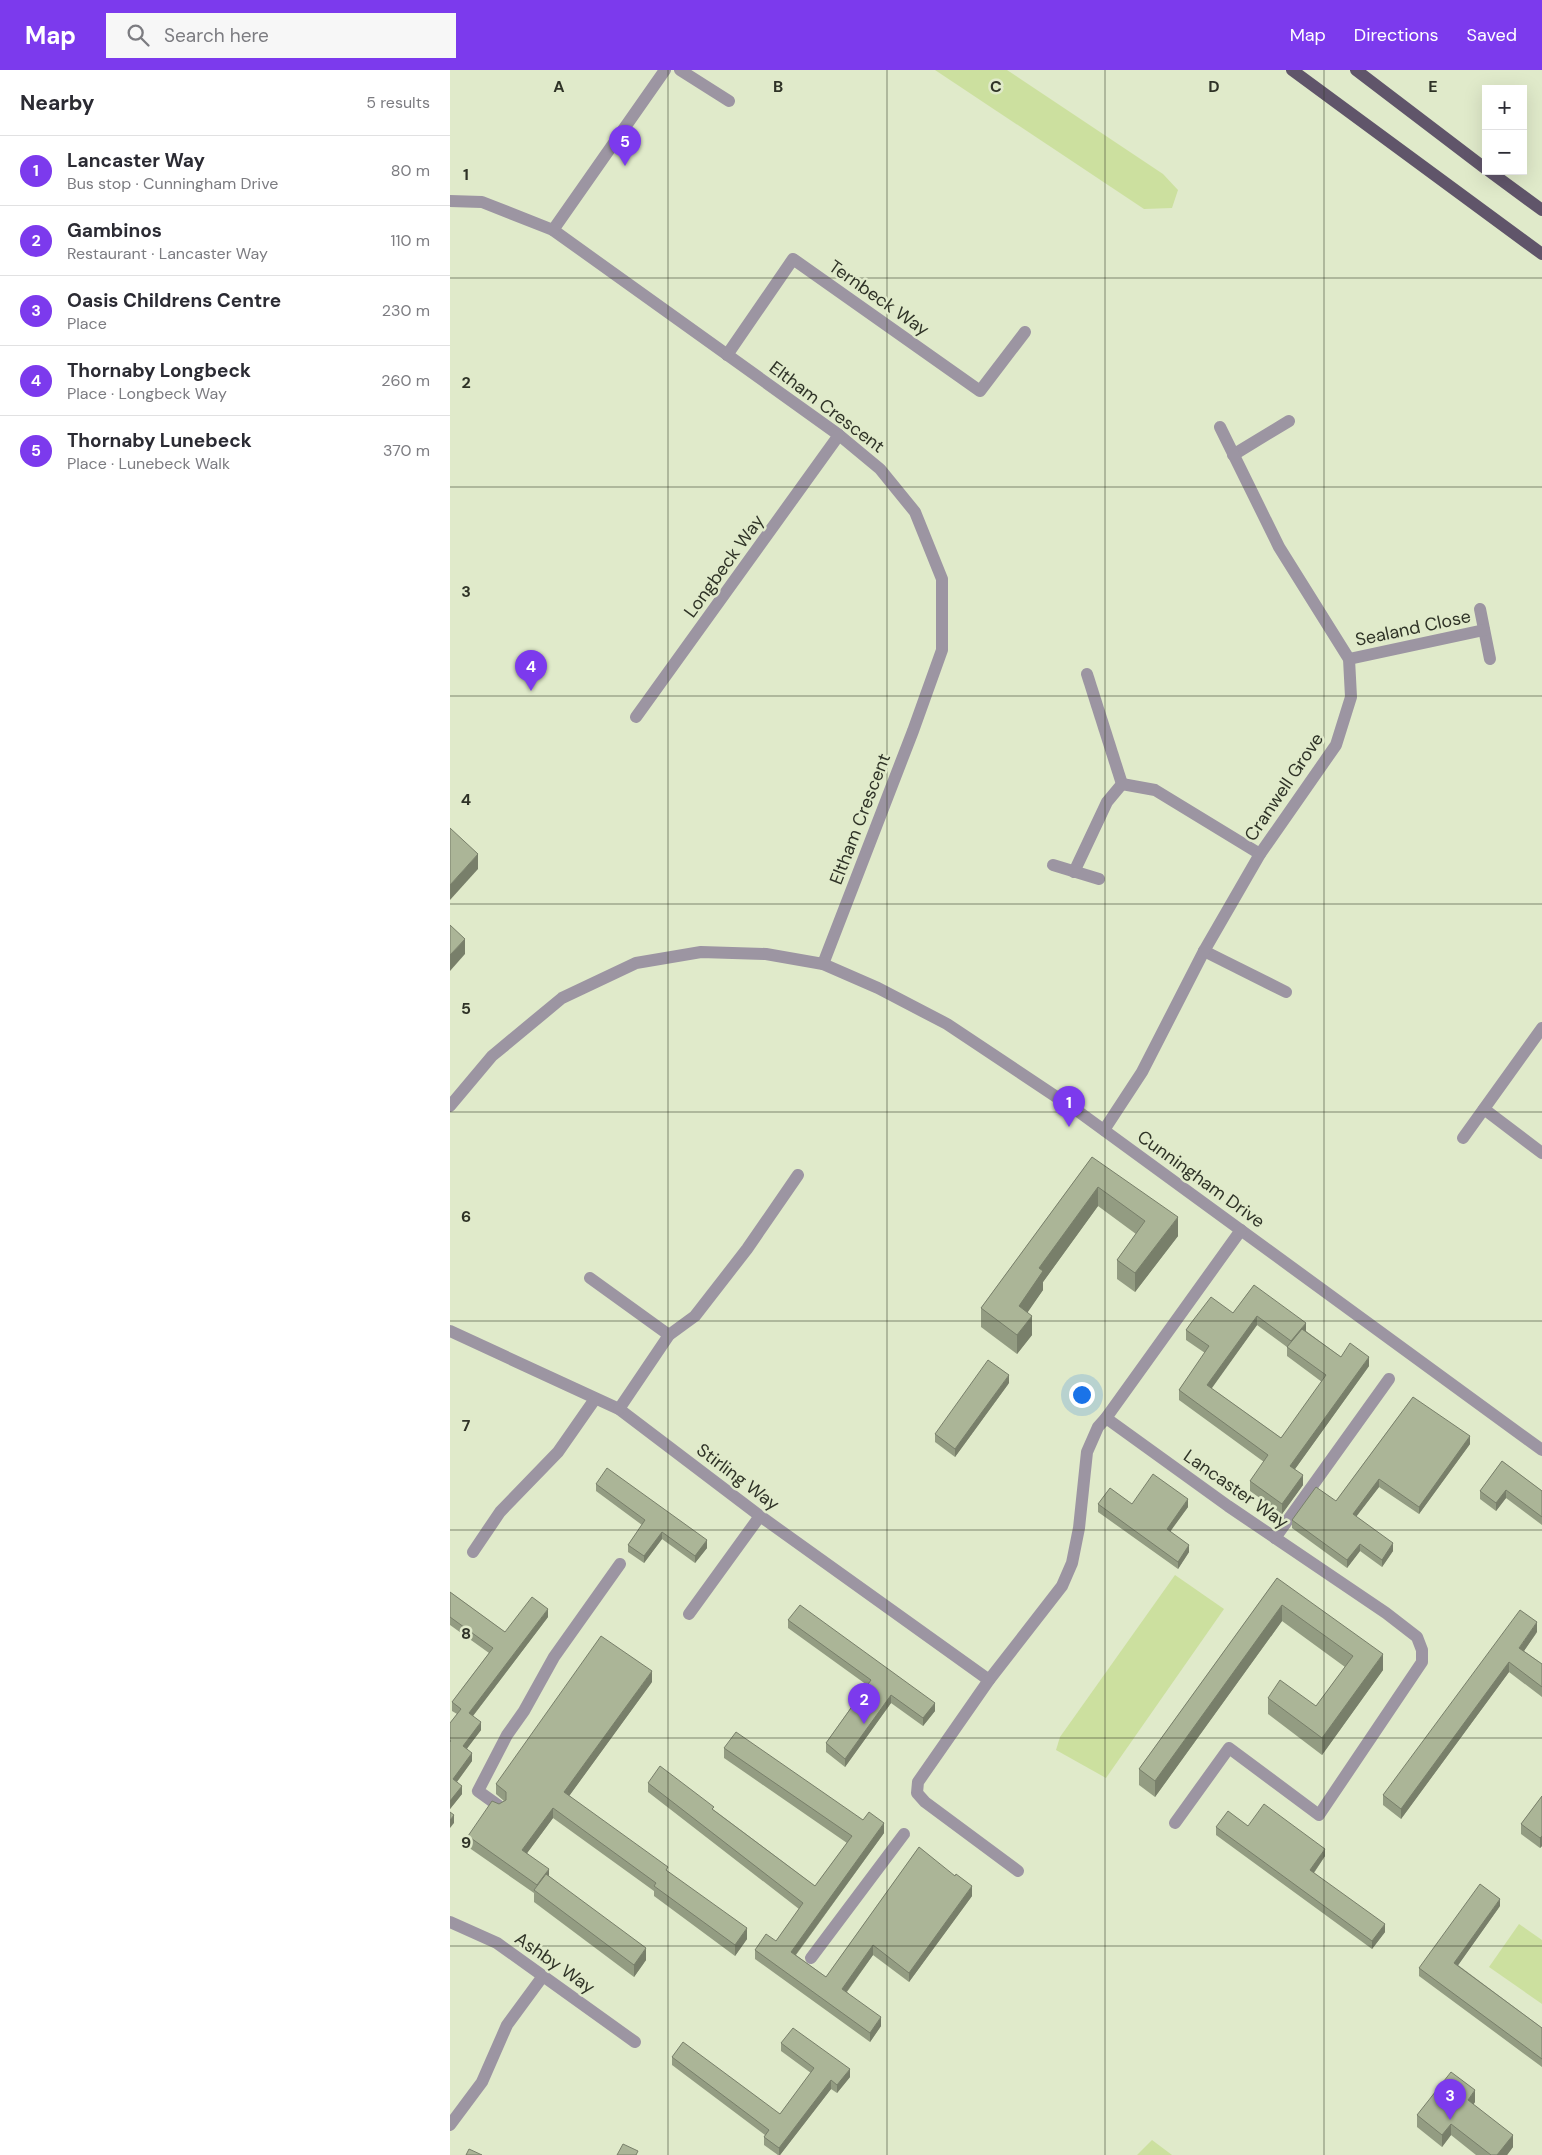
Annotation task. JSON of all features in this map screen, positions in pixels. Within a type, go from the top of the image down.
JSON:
[{"type":"main road","points":[[1292,70],[1542,254]]},
{"type":"main road","points":[[1356,70],[1482,166]]},
{"type":"main road","points":[[1494,175],[1542,210]]},
{"type":"street","points":[[553,230],[665,70]]},
{"type":"street","points":[[680,70],[729,101]]},
{"type":"street","name":"Eltham Crescent","points":[[450,201],[482,202],[553,230],[839,435],[880,469],[915,512],[942,579],[942,650],[913,731],[823,964]]},
{"type":"street","name":"Ternbeck Way","points":[[727,355],[793,259],[980,391],[1025,332]]},
{"type":"street","points":[[1234,455],[1290,421]]},
{"type":"street","name":"Cranwell Grove","points":[[1104,1130],[1142,1072],[1204,951],[1260,854],[1336,745],[1351,697],[1349,659],[1279,547],[1220,427]]},
{"type":"street","name":"Longbeck Way","points":[[636,717],[839,435]]},
{"type":"street","name":"Sealand Close","points":[[1480,609],[1490,659]]},
{"type":"street","name":"Sealand Close","points":[[1349,659],[1484,630]]},
{"type":"street","points":[[1087,674],[1122,784]]},
{"type":"street","points":[[1122,784],[1156,790],[1260,854]]},
{"type":"street","points":[[1074,872],[1107,802],[1122,784]]},
{"type":"street","points":[[1054,865],[1099,879]]},
{"type":"street","points":[[1204,951],[1286,992]]},
{"type":"street","name":"Cunningham Drive","points":[[450,1106],[492,1056],[562,998],[636,963],[701,952],[766,954],[823,964],[878,988],[947,1024],[1104,1130],[1542,1450]]},
{"type":"street","points":[[1463,1138],[1542,1028]]},
{"type":"street","points":[[1484,1109],[1542,1153]]},
{"type":"street","points":[[619,1409],[669,1335],[695,1316],[747,1249],[798,1175]]},
{"type":"street","points":[[1018,1871],[925,1802],[917,1793],[918,1782],[989,1680],[1062,1586],[1072,1563],[1079,1528],[1087,1452],[1098,1427],[1241,1230]]},
{"type":"street","points":[[590,1278],[669,1335]]},
{"type":"street","name":"Stirling Way","points":[[450,1331],[619,1409],[760,1516],[989,1680]]},
{"type":"street","points":[[1275,1538],[1389,1379]]},
{"type":"street","points":[[473,1552],[500,1512],[558,1452],[595,1398]]},
{"type":"street","name":"Lancaster Way","points":[[1106,1418],[1275,1538],[1386,1613],[1417,1637],[1422,1650],[1422,1662],[1319,1815],[1229,1748],[1175,1823]]},
{"type":"street","points":[[689,1614],[760,1516]]},
{"type":"street","points":[[499,1806],[478,1791],[507,1735],[524,1711],[554,1657],[620,1564]]},
{"type":"street","points":[[811,1958],[904,1834]]},
{"type":"street","name":"Ashby Way","points":[[450,1922],[497,1943],[635,2042]]},
{"type":"street","points":[[450,2125],[482,2082],[507,2025],[542,1976]]},
{"type":"green space","points":[[935,70],[1007,70],[1163,174],[1178,190],[1172,208],[1144,209]]},
{"type":"green space","points":[[1175,1575],[1224,1609],[1106,1778],[1056,1750],[1060,1737]]},
{"type":"green space","points":[[1519,1924],[1542,1940],[1542,2004],[1489,1967]]},
{"type":"green space","points":[[1152,2140],[1172,2155],[1137,2155]]},
{"type":"building","points":[[450,828],[478,854],[450,885]]},
{"type":"building","points":[[450,925],[465,939],[450,955]]},
{"type":"building","points":[[1092,1157],[1178,1217],[1135,1273],[1117,1260],[1145,1221],[1098,1187],[1039,1268],[1043,1271],[1019,1306],[1032,1316],[1017,1335],[981,1308]]},
{"type":"building","points":[[1254,1285],[1306,1323],[1291,1341],[1257,1316],[1207,1385],[1281,1438],[1326,1375],[1287,1347],[1302,1329],[1341,1357],[1350,1343],[1369,1357],[1290,1466],[1303,1475],[1282,1504],[1250,1481],[1268,1455],[1179,1390],[1209,1346],[1186,1330],[1191,1323],[1211,1297],[1233,1313]]},
{"type":"building","points":[[988,1360],[1009,1375],[955,1449],[935,1434]]},
{"type":"building","points":[[1413,1397],[1470,1436],[1419,1507],[1379,1479],[1353,1514],[1393,1543],[1382,1560],[1360,1544],[1347,1560],[1292,1520],[1316,1487],[1336,1501]]},
{"type":"building","points":[[1502,1461],[1542,1491],[1542,1517],[1506,1490],[1496,1503],[1480,1491]]},
{"type":"building","points":[[607,1468],[707,1540],[695,1556],[662,1532],[644,1556],[628,1545],[645,1520],[596,1484]]},
{"type":"building","points":[[1153,1474],[1188,1499],[1167,1529],[1189,1545],[1178,1562],[1098,1504],[1110,1488],[1132,1504]]},
{"type":"building","points":[[1277,1578],[1383,1654],[1322,1738],[1268,1698],[1280,1680],[1316,1706],[1353,1656],[1282,1605],[1155,1781],[1139,1769]]},
{"type":"building","points":[[450,1592],[505,1632],[532,1597],[548,1609],[469,1713],[481,1722],[463,1746],[472,1753],[453,1779],[462,1786],[450,1801],[450,1723],[461,1709],[452,1702],[493,1648],[450,1617]]},
{"type":"building","points":[[800,1605],[935,1703],[923,1718],[891,1695],[845,1759],[826,1743],[871,1680],[788,1620]]},
{"type":"building","points":[[1520,1610],[1537,1622],[1519,1648],[1542,1664],[1542,1687],[1509,1662],[1401,1809],[1383,1795]]},
{"type":"building","points":[[601,1636],[652,1671],[564,1792],[668,1867],[666,1870],[747,1928],[735,1945],[654,1886],[656,1883],[553,1808],[522,1850],[549,1869],[537,1885],[468,1836],[492,1801],[499,1804],[506,1800],[506,1792],[496,1784]]},
{"type":"building","points":[[736,1732],[863,1820],[869,1812],[884,1823],[791,1952],[826,1977],[919,1847],[955,1876],[956,1874],[972,1886],[909,1973],[873,1945],[842,1989],[881,2017],[870,2033],[755,1950],[766,1934],[776,1941],[803,1903],[648,1783],[660,1766],[714,1807],[712,1809],[815,1886],[852,1836],[724,1748]]},
{"type":"building","points":[[1542,1796],[1542,1836],[1540,1838],[1521,1824]]},
{"type":"building","points":[[1264,1804],[1325,1849],[1310,1870],[1385,1924],[1372,1941],[1216,1827],[1228,1811],[1248,1826]]},
{"type":"building","points":[[450,1812],[454,1815],[450,1820]]},
{"type":"building","points":[[546,1874],[646,1948],[634,1965],[534,1890]]},
{"type":"building","points":[[1480,1884],[1500,1899],[1454,1963],[1542,2028],[1542,2059],[1419,1968]]},
{"type":"building","points":[[793,2028],[850,2069],[837,2085],[831,2080],[779,2148],[764,2137],[769,2130],[672,2057],[683,2042],[780,2114],[814,2068],[781,2043]]},
{"type":"building","points":[[1451,2072],[1475,2090],[1468,2100],[1513,2135],[1497,2155],[1491,2155],[1451,2124],[1442,2135],[1417,2115]]},
{"type":"building","points":[[623,2144],[638,2151],[636,2155],[617,2155]]},
{"type":"building","points":[[469,2149],[482,2155],[466,2155]]},
{"type":"place","name":"Thornaby Lunebeck","points":[[625,166]]},
{"type":"place","name":"Thornaby Longbeck","points":[[531,691]]},
{"type":"place","name":"Lancaster Way","points":[[1069,1127]]},
{"type":"place","name":"Gambinos","points":[[864,1724]]},
{"type":"place","name":"Oasis Childrens Centre","points":[[1450,2120]]}]
